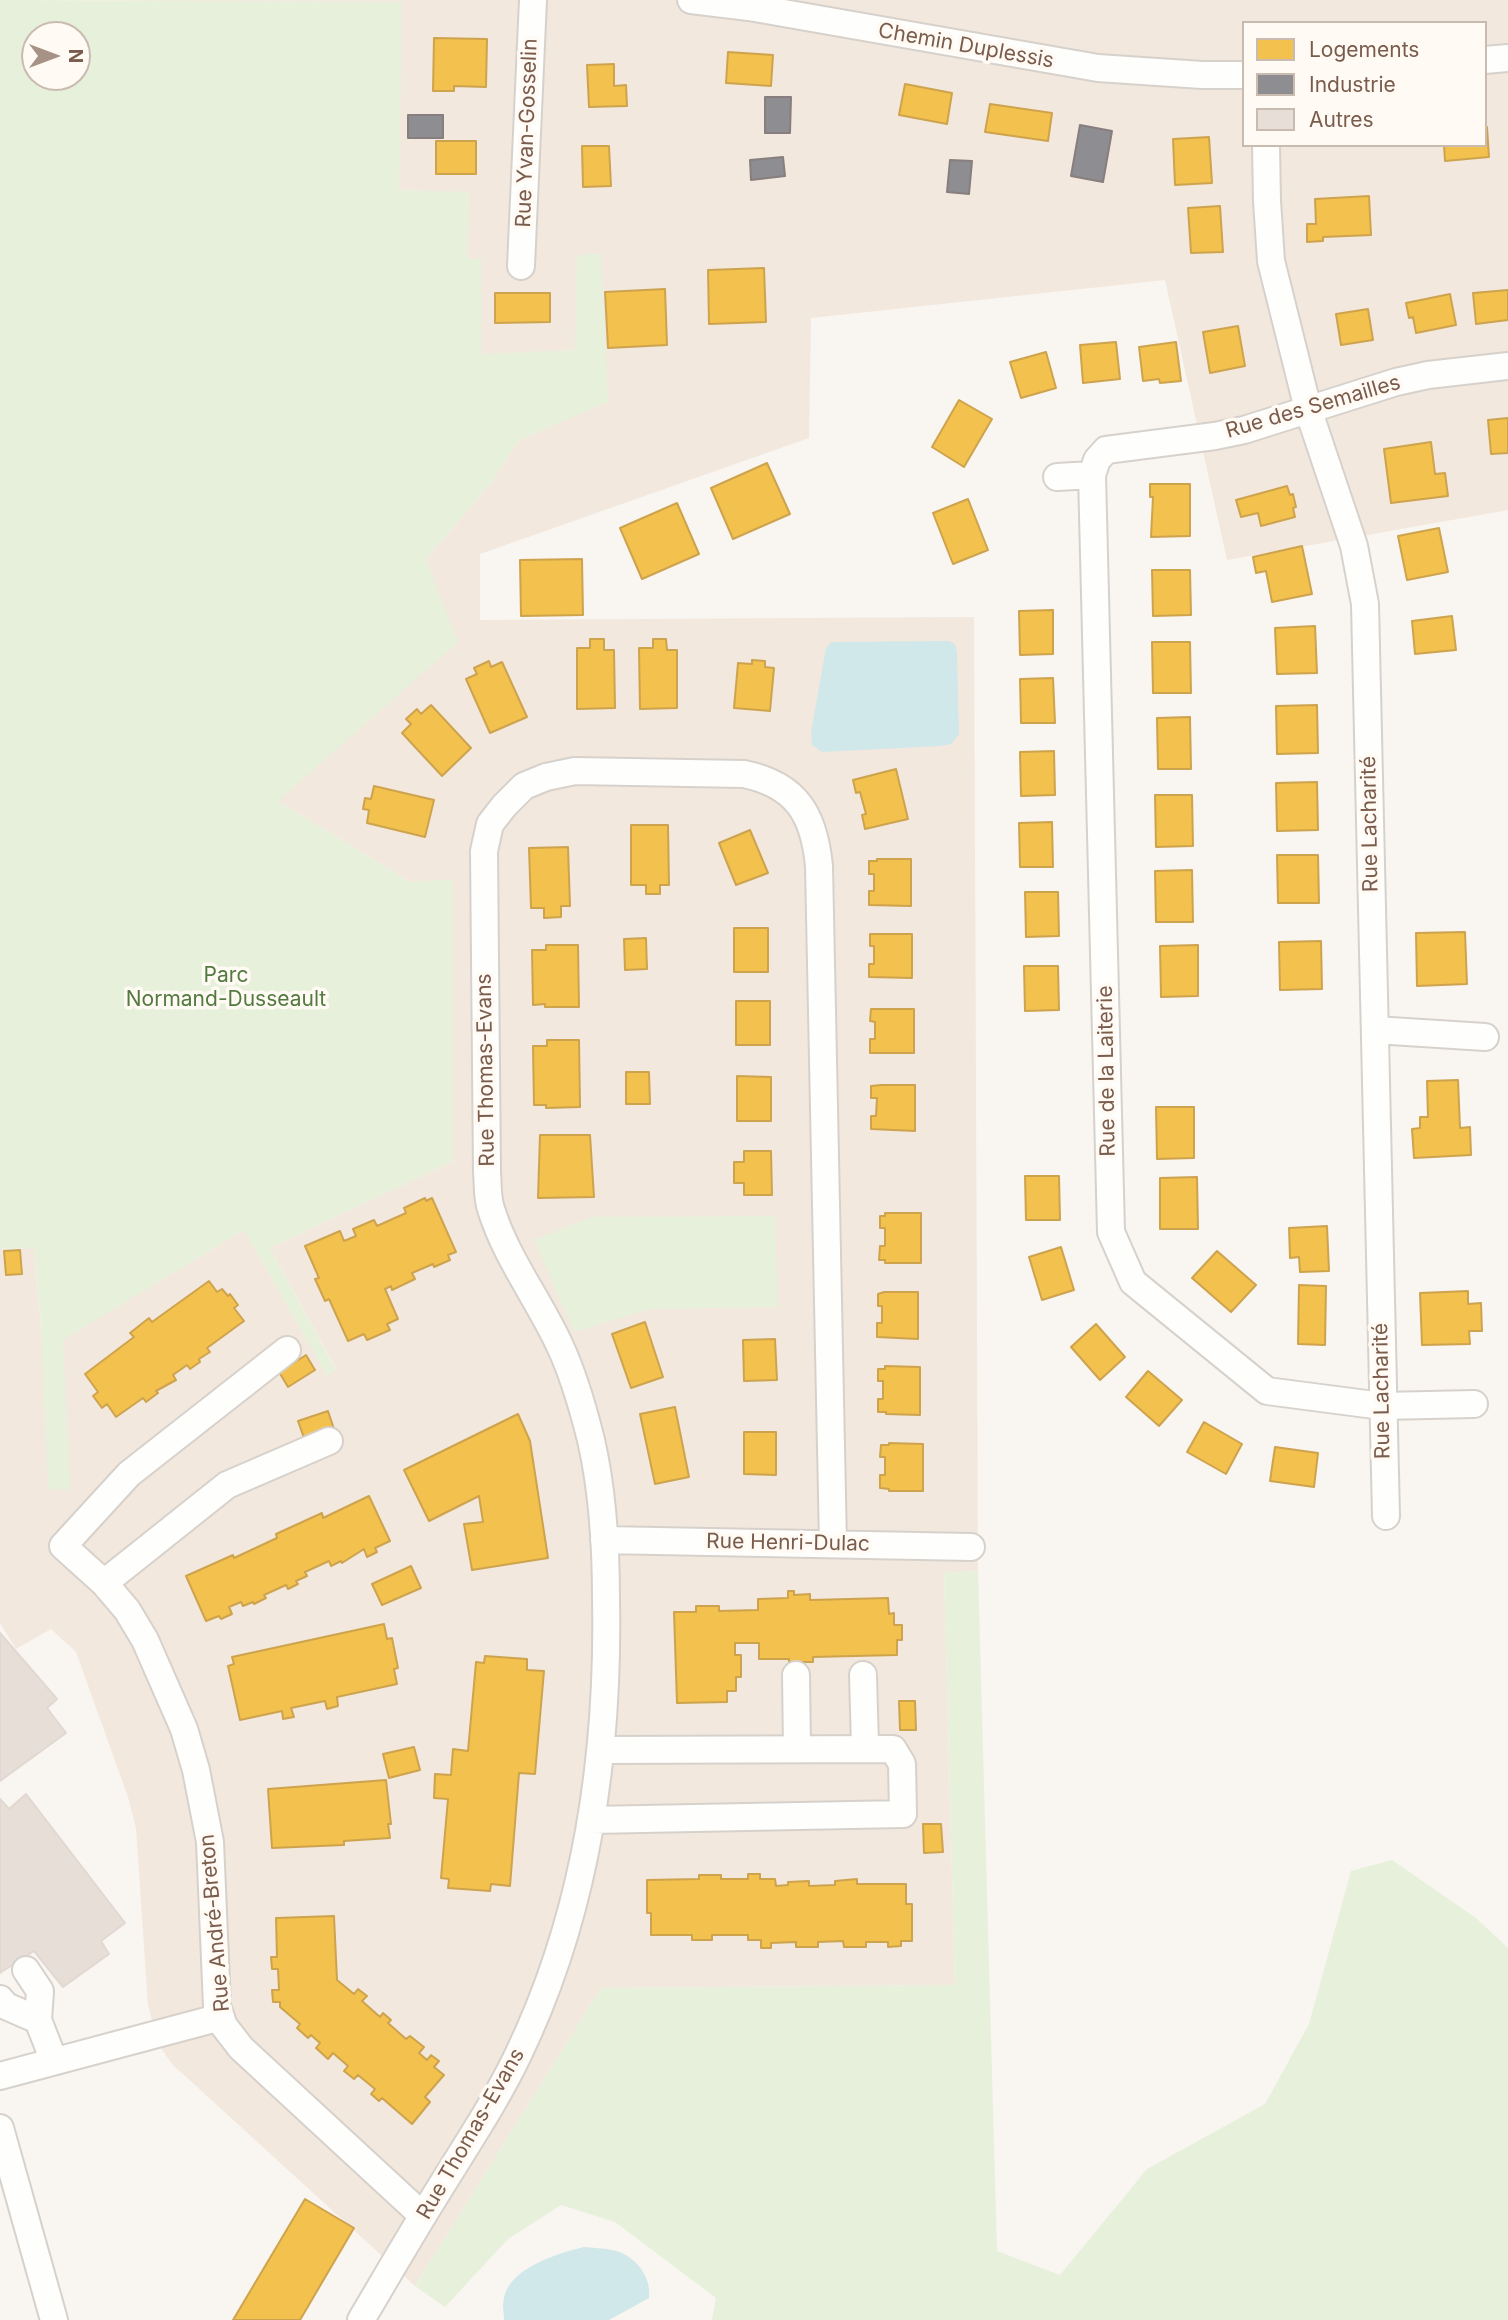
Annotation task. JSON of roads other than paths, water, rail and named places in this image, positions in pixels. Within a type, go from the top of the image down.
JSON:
[{"type":"street","name":"Rue Yvan-Gosselin","points":[[521,266],[533,0]]},
{"type":"street","name":"Chemin Duplessis","points":[[691,0],[749,7],[1098,68],[1242,75]]},
{"type":"street","points":[[1487,60],[1508,58]]},
{"type":"street","name":"Rue Lacharité","points":[[1266,147],[1266,201],[1271,261],[1308,409],[1354,546],[1365,604],[1386,1516]]},
{"type":"street","name":"Rue des Semailles","points":[[1092,475],[1097,460],[1106,450],[1244,430],[1418,377],[1508,366]]},
{"type":"street","points":[[1057,477],[1092,475]]},
{"type":"street","name":"Rue de la Laiterie","points":[[1092,475],[1111,1232],[1133,1282],[1266,1391],[1382,1406],[1474,1404]]},
{"type":"street","name":"Rue Thomas-Evans","points":[[361,2320],[485,2116],[518,2055],[549,1983],[570,1914],[590,1820],[601,1750],[607,1666],[603,1504],[591,1443],[577,1390],[560,1346],[500,1232],[490,1206],[487,1172],[486,842],[490,824],[524,786],[546,777],[575,771],[744,774],[767,779],[786,790],[803,810],[816,837],[820,908],[834,1544]]},
{"type":"street","points":[[1375,1030],[1485,1037]]},
{"type":"street","name":"Rue André-Breton","points":[[287,1350],[129,1474],[63,1546],[104,1583],[127,1610],[145,1640],[184,1730],[196,1770],[210,1842],[217,2006],[224,2026],[241,2048],[424,2216]]},
{"type":"street","points":[[104,1583],[227,1485],[329,1441]]},
{"type":"street","name":"Rue Henri-Dulac","points":[[604,1540],[971,1546]]},
{"type":"street","points":[[796,1675],[797,1748]]},
{"type":"street","points":[[863,1675],[865,1748]]},
{"type":"street","points":[[590,1820],[903,1814],[902,1764],[893,1749],[601,1750]]},
{"type":"street","points":[[26,1970],[40,1991],[38,2020],[54,2061]]},
{"type":"street","points":[[0,1999],[6,2007],[38,2020]]},
{"type":"street","points":[[0,2076],[221,2017]]},
{"type":"street","points":[[0,2128],[54,2320]]},
{"type":"water","points":[[949,641],[955,644],[957,652],[959,734],[951,744],[822,752],[812,745],[811,732],[826,648],[832,642]]},
{"type":"water","points":[[584,2247],[620,2252],[634,2261],[648,2282],[649,2298],[609,2320],[504,2320],[504,2298],[515,2278],[536,2264]]},
{"type":"park label","name":"Parc Normand-Dusseault","points":[[226,988]]}]
